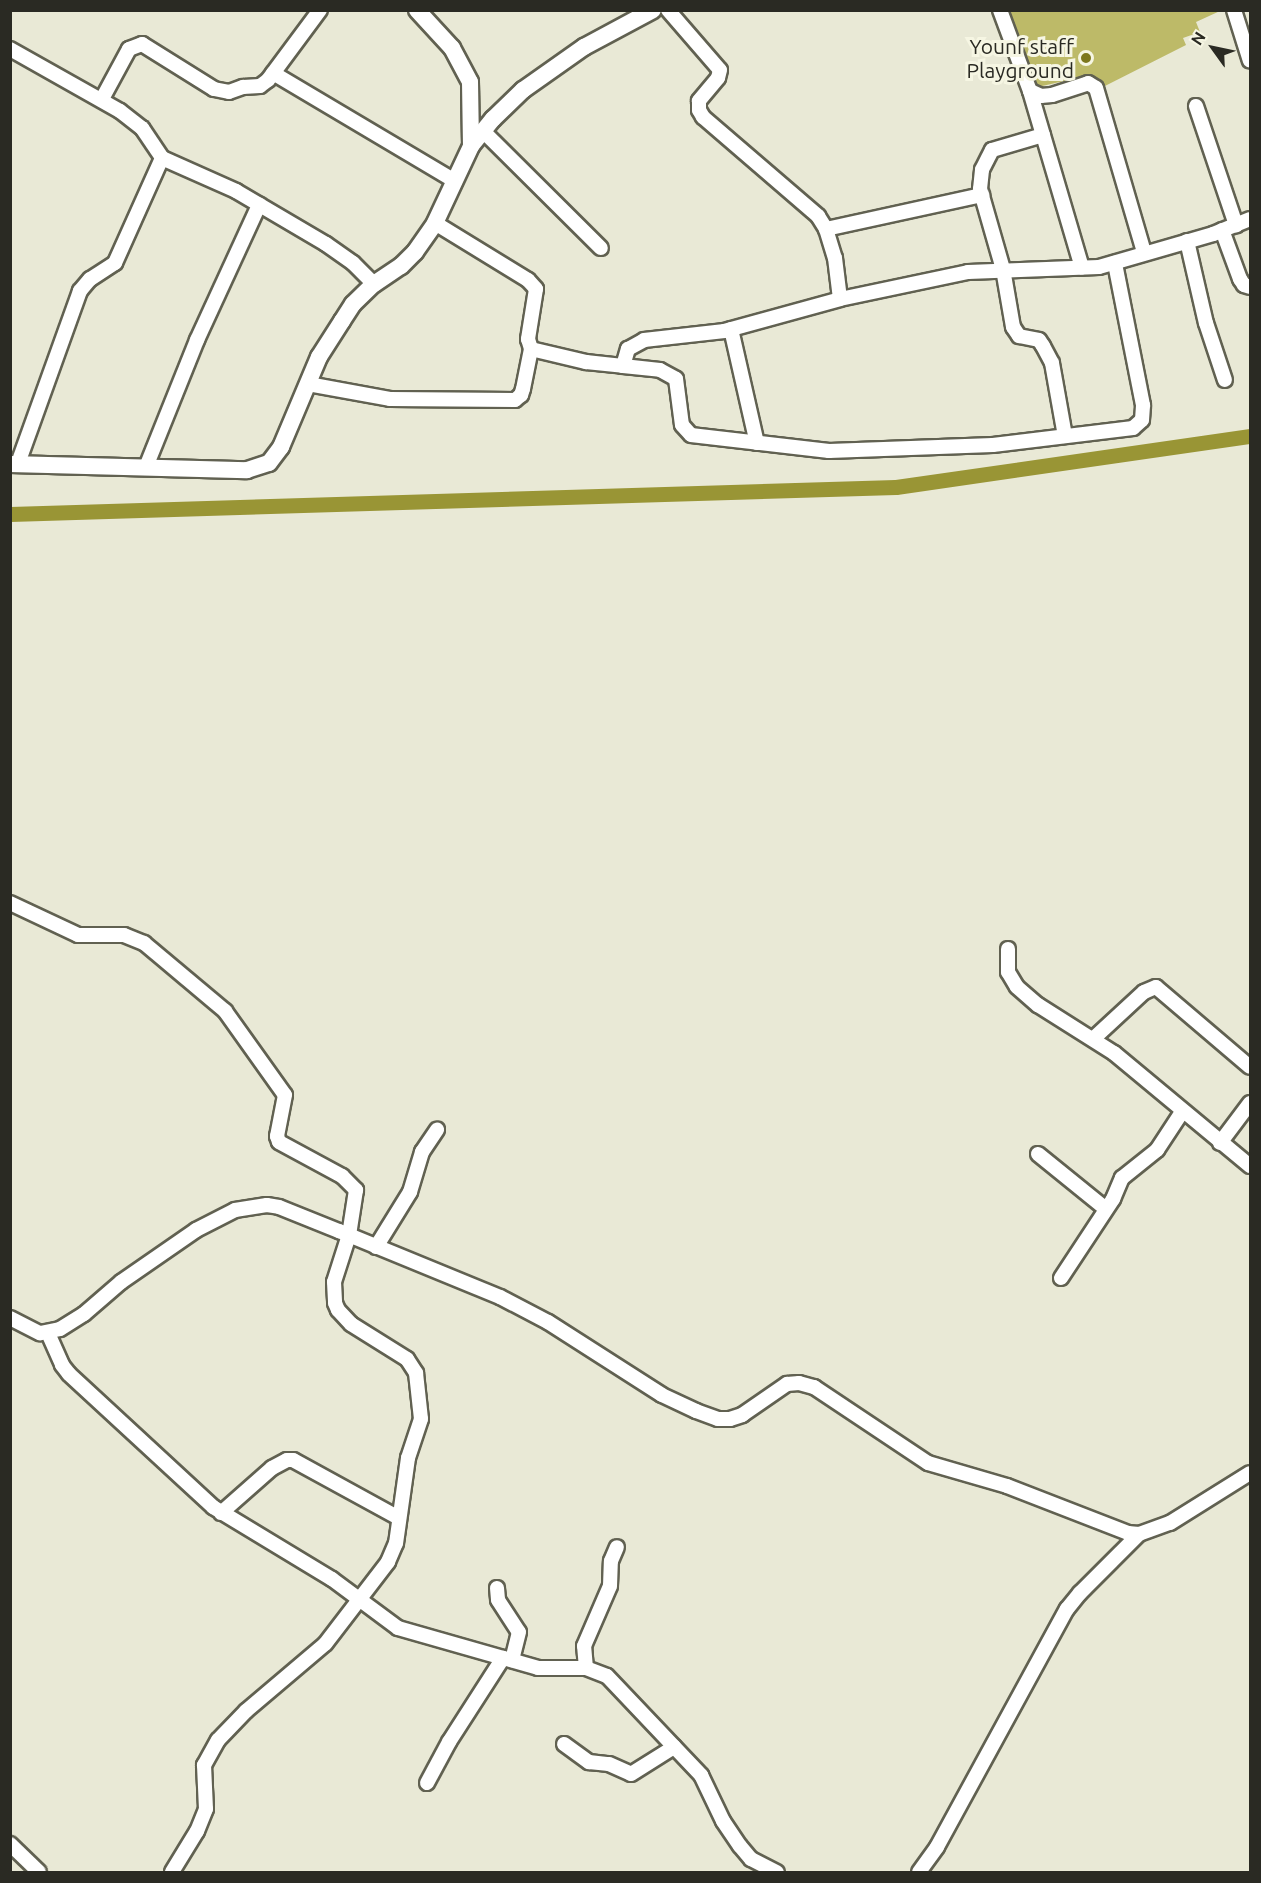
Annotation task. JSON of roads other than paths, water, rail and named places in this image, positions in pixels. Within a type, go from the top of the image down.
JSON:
[{"type":"street","points":[[102,99],[123,59],[134,45],[142,44],[181,70],[223,92],[260,86],[273,73],[320,10]]},
{"type":"street","points":[[417,10],[452,48],[470,82],[471,146]]},
{"type":"street","points":[[162,158],[115,263],[90,279],[80,291],[14,464],[247,470],[269,463],[281,447],[319,357],[342,321],[353,304],[374,284],[401,266],[415,252],[435,223],[471,146],[483,131],[523,90],[584,47],[653,10]]},
{"type":"street","points":[[668,10],[720,70],[718,78],[699,101],[699,110],[703,117],[790,194],[808,206],[826,229],[836,258],[840,299]]},
{"type":"street","points":[[1000,10],[1030,91],[1082,268]]},
{"type":"street","points":[[1234,10],[1251,61]]},
{"type":"street","points":[[10,49],[102,99],[142,128],[162,158],[227,187],[326,244],[374,284]]},
{"type":"street","points":[[273,73],[455,181]]},
{"type":"street","points":[[1030,91],[1041,96],[1052,95],[1088,83],[1096,88],[1144,252]]},
{"type":"street","points":[[1196,106],[1236,225]]},
{"type":"street","points":[[483,131],[601,248]]},
{"type":"street","points":[[1042,135],[992,150],[985,160],[979,179],[981,195],[1003,269],[1015,333],[1038,340],[1052,363],[1065,436]]},
{"type":"street","points":[[826,229],[981,195]]},
{"type":"street","points":[[146,467],[201,330],[259,205]]},
{"type":"street","points":[[623,366],[628,349],[644,340],[731,329],[840,299],[968,272],[1099,267],[1222,231],[1251,219]]},
{"type":"street","points":[[308,384],[390,399],[515,400],[523,389],[531,349],[528,339],[536,289],[528,280],[435,223]]},
{"type":"street","points":[[1222,231],[1240,279],[1244,285],[1251,287]]},
{"type":"street","points":[[1187,241],[1206,323],[1225,380]]},
{"type":"street","points":[[531,349],[586,362],[660,370],[676,380],[682,425],[691,435],[829,451],[993,445],[1133,428],[1142,420],[1143,405],[1115,263]]},
{"type":"street","points":[[731,329],[757,443]]},
{"type":"street","points":[[10,903],[78,935],[124,935],[144,944],[225,1011],[285,1095],[279,1142],[342,1176],[356,1190],[349,1235],[334,1282],[333,1293],[338,1310],[351,1323],[407,1359],[416,1373],[421,1419],[408,1458],[396,1543],[388,1562],[325,1644],[246,1711],[218,1740],[204,1766],[206,1809],[197,1831],[172,1872]]},
{"type":"street","points":[[1008,949],[1008,972],[1017,987],[1038,1005],[1114,1053],[1182,1112],[1251,1166]]},
{"type":"street","points":[[1093,1039],[1144,992],[1156,987],[1251,1067]]},
{"type":"street","points":[[1220,1143],[1251,1103]]},
{"type":"street","points":[[1061,1278],[1107,1209],[1122,1178],[1157,1150],[1182,1112]]},
{"type":"street","points":[[376,1247],[410,1192],[420,1159],[437,1130]]},
{"type":"street","points":[[1038,1154],[1107,1209]]},
{"type":"street","points":[[10,1317],[30,1329],[48,1333],[84,1314],[121,1282],[196,1230],[235,1210],[255,1206],[279,1207],[500,1297],[549,1322],[662,1395],[696,1411],[718,1419],[730,1419],[742,1415],[787,1384],[799,1383],[814,1387],[928,1462],[1018,1490],[1119,1530],[1139,1534]]},
{"type":"street","points":[[48,1333],[62,1365],[69,1374],[220,1513],[310,1564],[398,1628],[538,1668],[586,1668],[607,1676],[701,1775],[723,1821],[751,1859],[775,1872]]},
{"type":"street","points":[[220,1513],[272,1468],[287,1460],[293,1460],[399,1518]]},
{"type":"street","points":[[919,1872],[937,1848],[1062,1618],[1080,1593],[1139,1534],[1170,1523],[1251,1473]]},
{"type":"street","points":[[586,1668],[584,1646],[610,1586],[611,1561],[617,1546]]},
{"type":"street","points":[[427,1783],[449,1742],[508,1659],[519,1632],[501,1605],[497,1588]]},
{"type":"street","points":[[564,1743],[590,1762],[609,1764],[631,1774],[674,1747]]},
{"type":"street","points":[[10,1844],[39,1872]]},
{"type":"waterway","points":[[10,514],[896,487],[1250,436]]},
{"type":"place","name":"Younf staff Playground","points":[[1086,58]]}]
